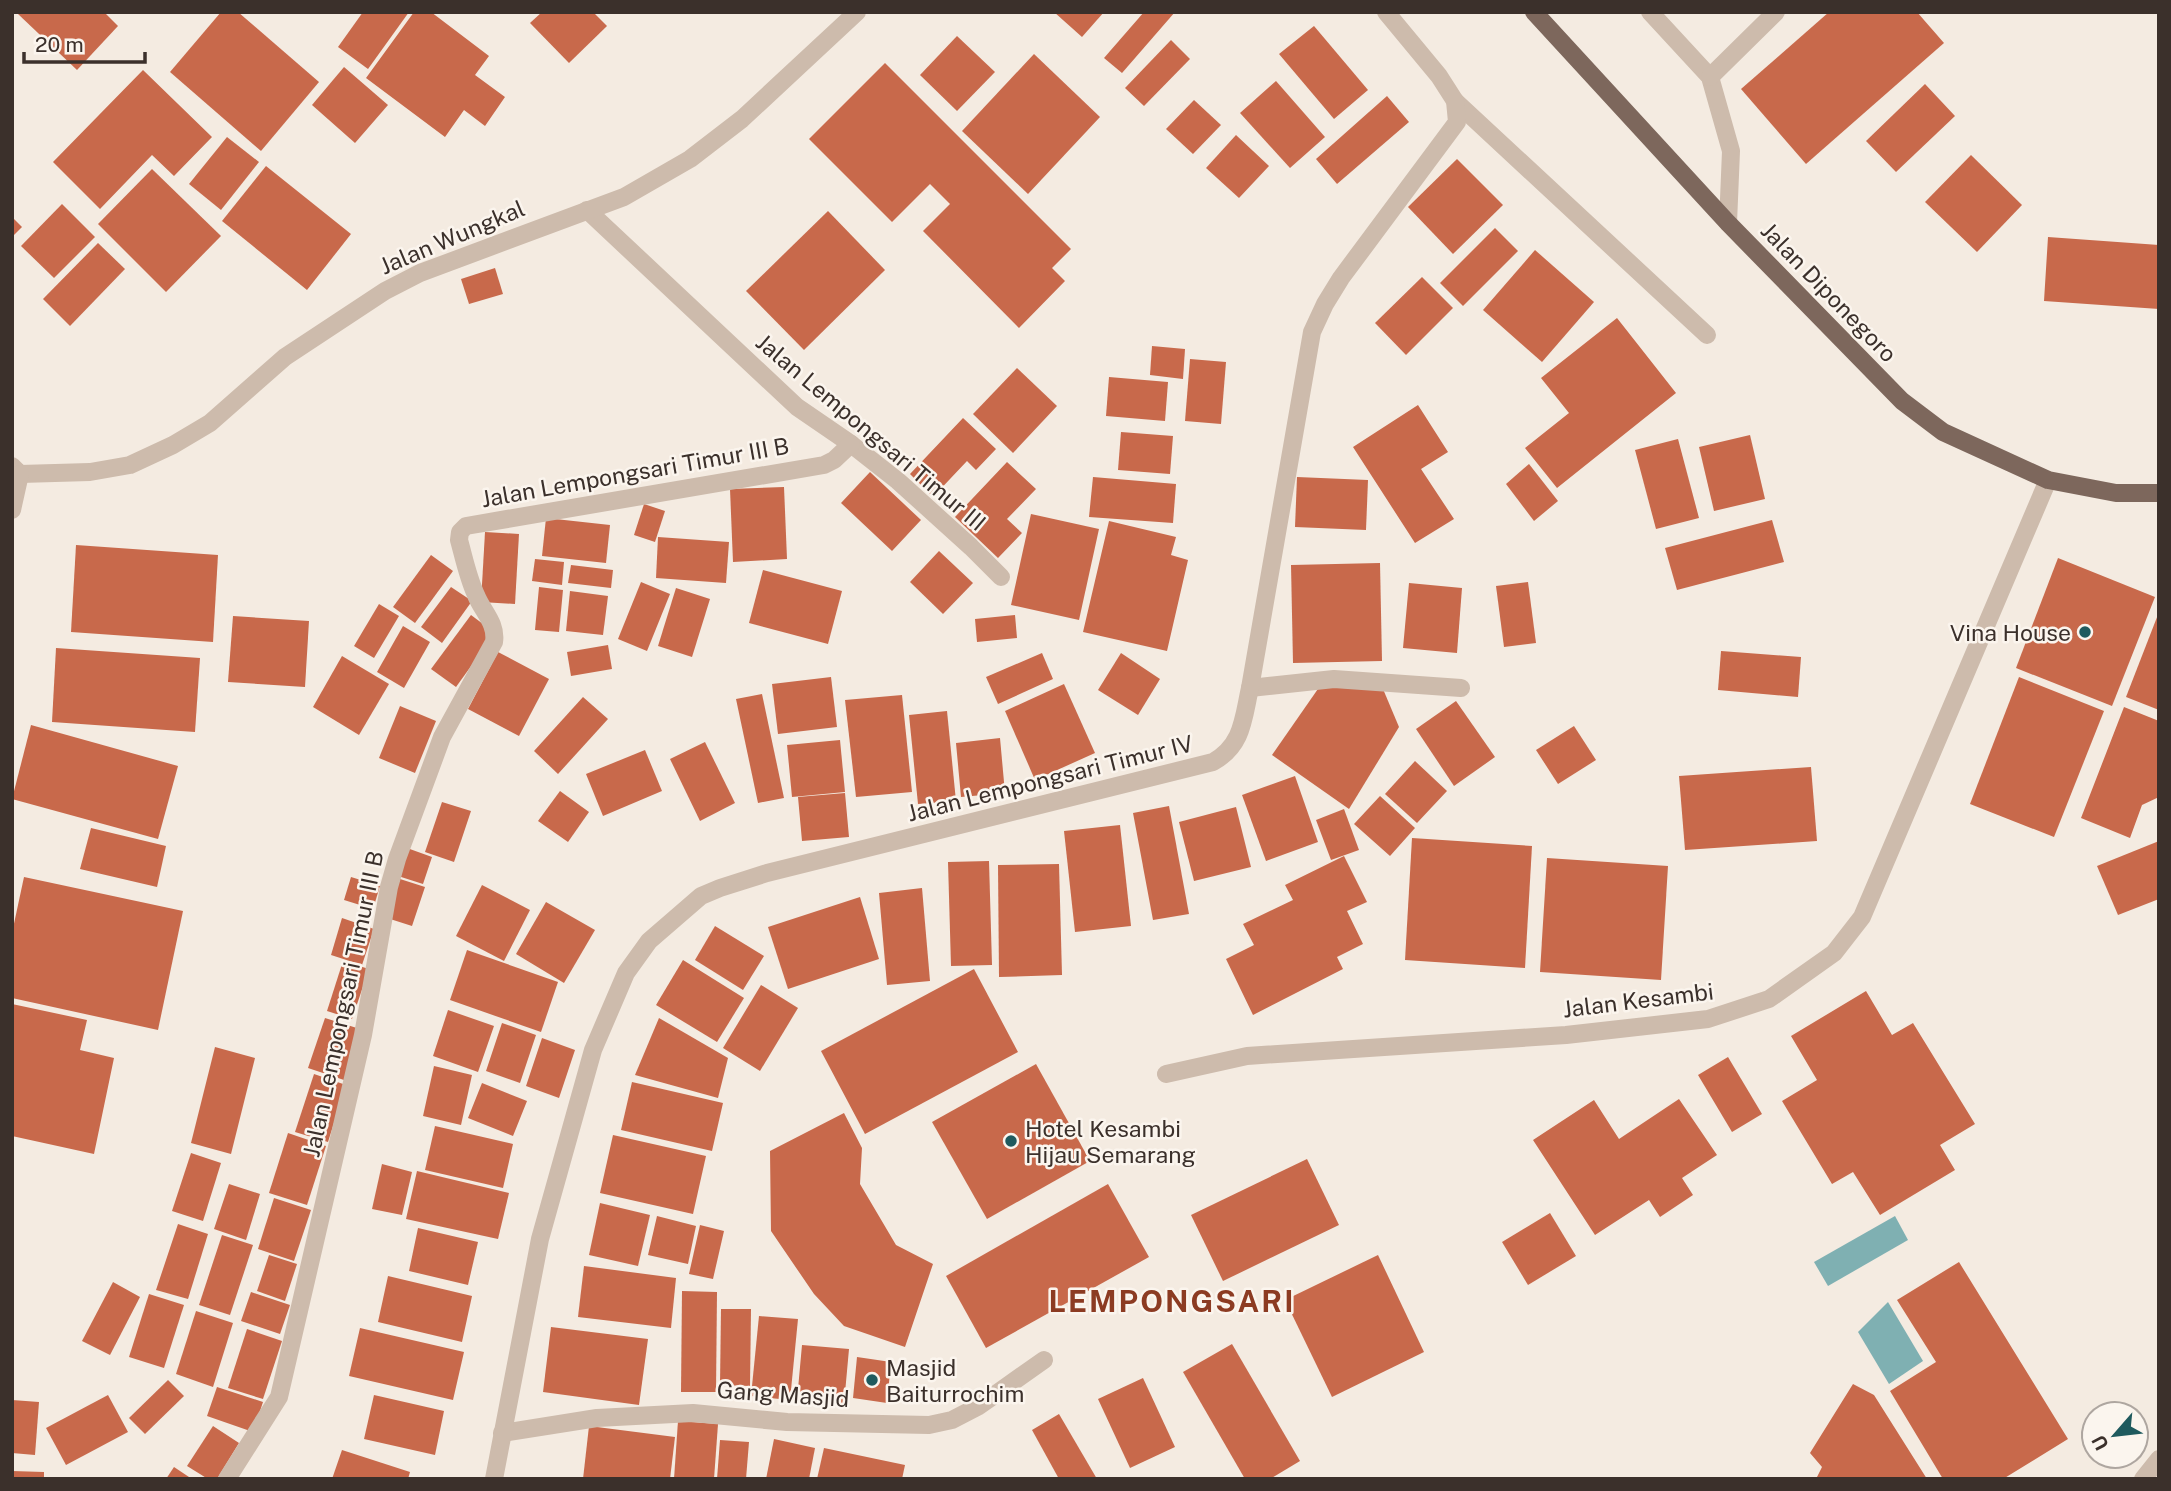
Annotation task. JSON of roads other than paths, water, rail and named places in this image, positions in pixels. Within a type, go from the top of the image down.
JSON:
[{"type":"main road","name":"Jalan Diponegoro","points":[[1534,12],[1728,223],[1902,401],[1943,432],[2048,480],[2116,493],[2159,493]]},
{"type":"street","name":"Jalan Wungkal","points":[[16,470],[90,472],[130,465],[173,445],[210,423],[285,357],[385,291],[420,273],[624,197],[690,159],[742,119],[857,12]]},
{"type":"street","points":[[1386,12],[1439,76],[1455,101],[1707,335]]},
{"type":"street","points":[[1650,12],[1710,77],[1731,151],[1728,223]]},
{"type":"street","points":[[1710,77],[1776,12]]},
{"type":"street","name":"Jalan Lempongsari Timur IV","points":[[494,1479],[540,1238],[593,1050],[625,973],[649,941],[701,896],[720,888],[767,873],[1213,762],[1227,754],[1237,741],[1250,688],[1312,332],[1341,278],[1457,122],[1455,101]]},
{"type":"street","name":"Jalan Lempongsari Timur III","points":[[587,211],[797,407],[898,481],[1001,576]]},
{"type":"street","name":"Jalan Lempongsari Timur III B","points":[[227,1479],[279,1397],[363,1035],[389,887],[397,859],[442,737],[494,642],[493,626],[476,596],[459,540],[460,532],[467,526],[824,465],[834,460],[851,444]]},
{"type":"street","points":[[12,510],[16,470]]},
{"type":"street","name":"Jalan Kesambi","points":[[1166,1073],[1261,1055],[1566,1035],[1708,1019],[1769,999],[1834,953],[1862,916],[2048,480]]},
{"type":"street","points":[[1250,688],[1334,679],[1461,688]]},
{"type":"street","name":"Gang Masjid","points":[[502,1433],[597,1419],[693,1413],[787,1422],[929,1425],[952,1420],[979,1406],[1044,1360]]},
{"type":"street","points":[[2143,1479],[2159,1459]]},
{"type":"water","points":[[1895,1216],[1908,1240],[1828,1286],[1814,1262]]},
{"type":"water","points":[[1888,1302],[1923,1361],[1889,1384],[1858,1332]]},
{"type":"place","name":"Vina House","points":[[2085,632]]},
{"type":"place","name":"Hotel Kesambi Hijau Semarang","points":[[1011,1141]]},
{"type":"place","name":"Masjid Baiturrochim","points":[[872,1380]]},
{"type":"district","name":"LEMPONGSARI","points":[[1172,1301]]}]
